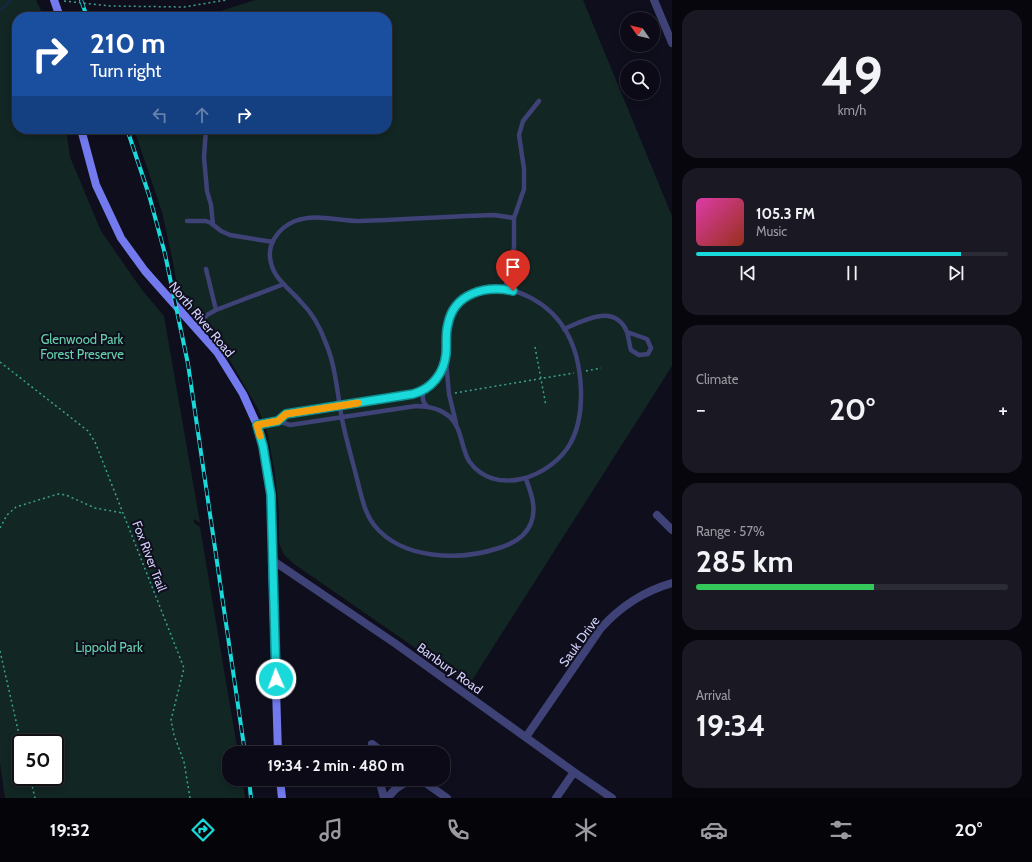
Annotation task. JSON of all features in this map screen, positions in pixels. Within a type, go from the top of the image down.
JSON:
[{"type":"main road","points":[[57,0],[59,12]]},
{"type":"main road","name":"North River Road","points":[[82,134],[96,185],[121,238],[145,271],[217,352],[243,394],[257,425],[263,446],[271,495],[278,746]]},
{"type":"main road","points":[[281,786],[282,798]]},
{"type":"street","points":[[654,0],[672,44]]},
{"type":"street","points":[[657,515],[672,530]]},
{"type":"street","name":"Banbury Road","points":[[272,560],[396,644],[612,798]]},
{"type":"street","name":"Sauk Drive","points":[[526,737],[596,634],[608,620],[647,592],[672,583]]},
{"type":"street","points":[[556,798],[574,772]]},
{"type":"street","points":[[381,786],[384,798]]},
{"type":"street","points":[[388,798],[399,786]]},
{"type":"street","points":[[429,786],[447,798]]},
{"type":"lane","points":[[505,289],[514,247],[514,218],[524,189],[524,169],[519,135],[520,128],[527,114],[539,101]]},
{"type":"lane","points":[[206,134],[204,157],[207,191],[212,205],[213,225]]},
{"type":"lane","points":[[514,218],[494,215],[357,221],[314,217],[305,218],[290,224],[278,232],[270,251],[271,264],[277,277],[303,303],[312,315],[325,340],[334,368],[342,417],[361,495],[369,517],[378,529],[389,538],[404,546],[417,551],[446,557],[485,552],[512,543],[528,529],[533,517],[534,503],[526,479]]},
{"type":"lane","points":[[188,222],[206,221],[221,232],[230,235],[273,242]]},
{"type":"lane","points":[[206,269],[216,310]]},
{"type":"lane","points":[[195,327],[216,310],[284,284]]},
{"type":"lane","points":[[505,289],[520,293],[536,301],[554,314],[564,329],[572,347],[578,372],[581,406],[577,425],[570,444],[559,457],[541,472],[526,479],[516,480],[489,478],[480,473],[468,460],[456,426],[449,394],[446,354],[448,322],[454,308],[476,291],[505,289]]},
{"type":"lane","points":[[564,329],[602,315],[613,317],[619,320],[627,332],[631,350],[639,355],[648,354],[651,348],[647,339],[627,332]]},
{"type":"lane","points":[[278,421],[286,414],[413,394],[424,390],[434,382],[442,370],[446,354]]},
{"type":"lane","points":[[424,390],[422,397],[423,401],[429,407],[450,417],[456,426]]},
{"type":"lane","points":[[257,425],[278,421],[290,425],[416,406],[429,407]]},
{"type":"path","points":[[57,0],[110,6],[184,7],[226,0]]},
{"type":"path","points":[[535,346],[546,406]]},
{"type":"path","name":"Fox River Trail","points":[[0,362],[88,431],[95,442],[184,668],[171,720],[174,735],[184,762],[190,798]]},
{"type":"path","points":[[449,394],[602,368]]},
{"type":"path","points":[[0,528],[7,515],[16,507],[58,494],[66,495],[95,508],[124,513]]},
{"type":"path","points":[[0,651],[19,734]]},
{"type":"path","points":[[32,786],[35,798]]},
{"type":"green space","name":"Lippold Park","points":[[0,0],[36,0],[42,12],[12,12],[12,134],[67,134],[70,157],[101,231],[142,290],[164,316],[200,523],[194,519],[194,523],[200,527],[237,746],[222,746],[222,786],[243,786],[245,798],[5,798],[0,763]]},
{"type":"green space","points":[[255,0],[583,0],[620,90],[620,100],[624,100],[672,216],[672,366],[469,685],[294,564],[284,555],[279,543],[279,512],[275,475],[268,435],[259,411],[229,359],[208,332],[180,302],[162,212],[136,134],[392,134],[392,12],[218,12]]},
{"type":"waterway","points":[[0,10],[11,0]]},
{"type":"railway","points":[[81,0],[85,12]]},
{"type":"railway","points":[[129,134],[149,195],[165,254],[188,364],[244,746]]},
{"type":"railway","points":[[250,786],[251,798]]},
{"type":"slow traffic","points":[[260,436],[257,425],[278,421],[286,414],[358,403]]},
{"type":"route","points":[[276,679],[271,495],[263,446],[257,425],[278,421],[286,414],[413,394],[424,390],[434,382],[442,370],[446,354],[448,322],[454,308],[476,291],[485,289],[505,289],[513,291]]},
{"type":"park label","name":"Glenwood Park Forest Preserve","points":[[82,346]]}]
